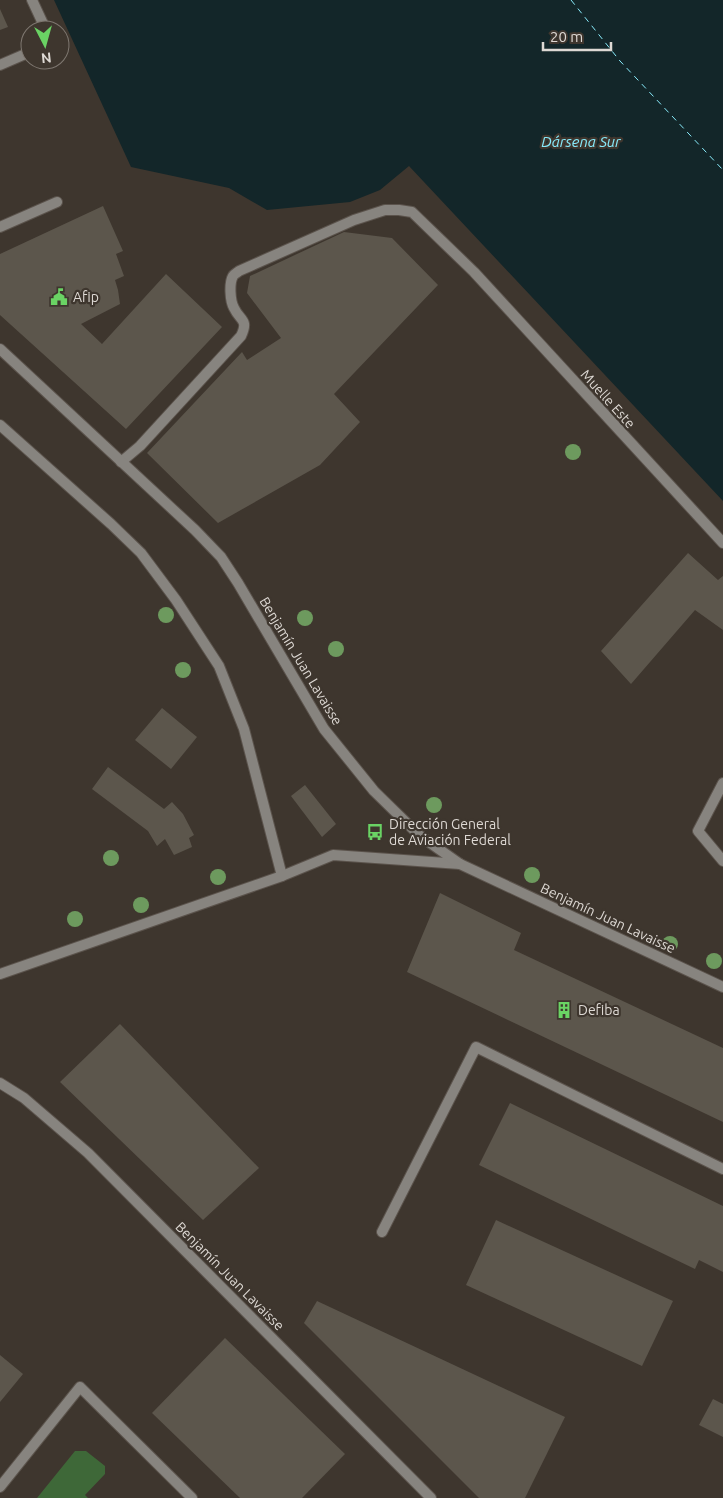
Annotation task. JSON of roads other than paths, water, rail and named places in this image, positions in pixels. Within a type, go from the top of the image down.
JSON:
[{"type":"street","points":[[32,0],[41,20]]},
{"type":"street","points":[[0,65],[20,56]]},
{"type":"street","points":[[0,227],[57,202]]},
{"type":"street","name":"Muelle Este","points":[[122,462],[140,446],[242,336],[245,328],[244,321],[234,308],[231,283],[233,277],[239,271],[354,220],[386,210],[400,210],[412,212],[474,272],[723,543]]},
{"type":"street","name":"Benjamín Juan Lavaisse","points":[[0,349],[221,557],[252,605],[324,730],[374,791],[418,835],[460,864],[723,987]]},
{"type":"street","points":[[0,425],[141,553],[176,600],[219,666],[244,729],[282,876]]},
{"type":"street","points":[[723,783],[698,831],[723,861]]},
{"type":"street","points":[[0,974],[282,876],[333,855],[460,864]]},
{"type":"street","points":[[382,1232],[476,1047],[723,1169]]},
{"type":"street","name":"Benjamín Juan Lavaisse","points":[[0,1083],[24,1098],[88,1153],[431,1498]]},
{"type":"street","points":[[0,1487],[80,1387],[192,1498]]},
{"type":"water","name":"Dársena Sur","points":[[54,0],[723,0],[723,501],[409,166],[380,190],[350,202],[267,210],[229,188],[131,167],[70,35],[70,20],[63,20]]},
{"type":"place","name":"Afip","points":[[59,297]]},
{"type":"place","name":"Dirección General de Aviación Federal","points":[[375,832]]},
{"type":"place","name":"Defiba","points":[[564,1010]]}]
